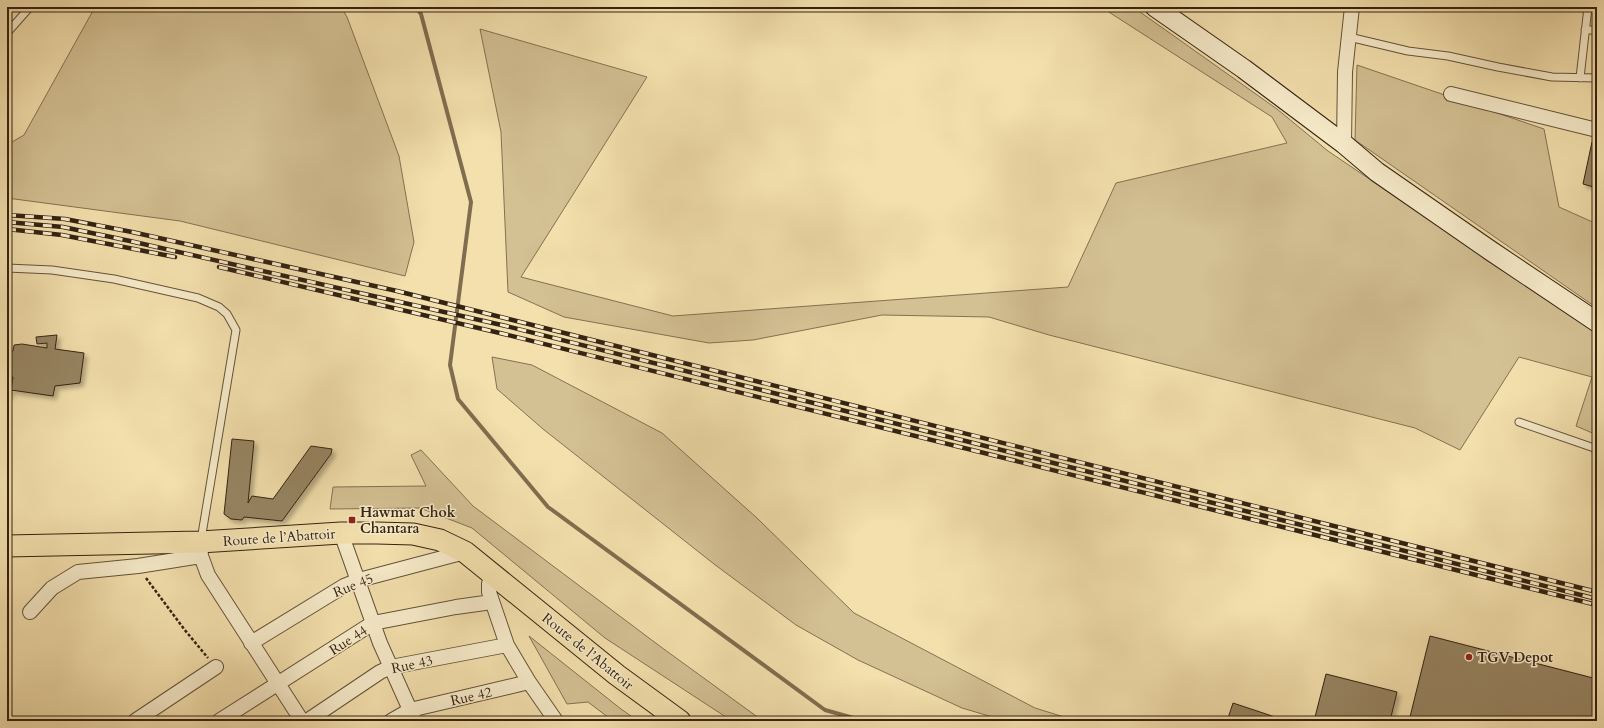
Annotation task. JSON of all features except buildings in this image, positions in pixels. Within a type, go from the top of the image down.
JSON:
[{"type":"main road","points":[[1155,7],[1244,69],[1344,144],[1377,172],[1597,322]]},
{"type":"main road","name":"Route de l’Abattoir","points":[[7,546],[201,549],[341,533],[413,534],[440,540],[466,552],[618,676],[680,721]]},
{"type":"street","points":[[1344,144],[1345,72],[1352,7]]},
{"type":"street","points":[[1451,94],[1597,130]]},
{"type":"street","points":[[341,533],[390,667],[412,716]]},
{"type":"street","points":[[30,612],[52,588],[78,572],[138,566],[201,549],[208,575],[302,721]]},
{"type":"street","name":"Rue 45","points":[[251,643],[344,586],[359,580],[466,552]]},
{"type":"street","points":[[492,572],[489,584],[492,602],[507,645],[553,720]]},
{"type":"street","name":"Rue 44","points":[[219,721],[279,685],[373,623],[456,607],[492,602]]},
{"type":"street","name":"Rue 43","points":[[307,721],[380,672],[390,667],[507,645]]},
{"type":"street","points":[[135,721],[216,667]]},
{"type":"street","name":"Rue 42","points":[[391,721],[529,682]]},
{"type":"lane","points":[[7,33],[30,7]]},
{"type":"lane","points":[[1580,78],[1588,7]]},
{"type":"lane","points":[[1585,30],[1597,30]]},
{"type":"lane","points":[[1349,37],[1408,51],[1448,56],[1506,69],[1552,77],[1597,78]]},
{"type":"lane","points":[[7,268],[52,270],[114,279],[198,298],[219,307],[227,314],[236,330],[201,549]]},
{"type":"lane","points":[[1519,422],[1597,449]]},
{"type":"path","points":[[138,566],[184,629],[216,667]]},
{"type":"shaded area","points":[[95,7],[341,7],[347,17],[399,156],[414,242],[405,276],[180,221],[7,198],[7,141],[12,142],[24,135]]},
{"type":"shaded area","points":[[1101,7],[1133,7],[1277,109],[1328,151],[1597,333],[1597,435],[1576,426],[1592,377],[1519,357],[1460,450],[1415,428],[1049,335],[989,317],[882,315],[753,340],[709,343],[564,317],[508,292],[501,132],[480,29],[647,77],[521,277],[673,316],[1068,287],[1116,183],[1287,143],[1272,117]]},
{"type":"shaded area","points":[[1357,65],[1544,129],[1559,207],[1597,224],[1597,308],[1355,140]]},
{"type":"shaded area","points":[[492,357],[532,365],[662,433],[758,519],[854,613],[1035,708],[1077,721],[1006,721],[962,708],[858,660],[796,625],[714,564],[543,429],[497,389]]},
{"type":"shaded area","points":[[421,450],[473,506],[661,647],[763,721],[732,721],[605,638],[472,528],[420,508],[330,509],[333,487],[426,486],[411,455]]},
{"type":"shaded area","points":[[529,636],[638,721],[613,721],[588,702],[567,704]]},
{"type":"waterway","points":[[416,7],[421,14],[471,202],[450,365],[458,399],[548,507],[825,710],[864,721]]},
{"type":"railway","points":[[7,215],[65,219],[132,232],[397,291],[1597,592]]},
{"type":"railway","points":[[7,222],[63,227],[506,326],[1597,599]]},
{"type":"railway","points":[[7,229],[62,235],[175,257]]},
{"type":"railway","points":[[219,267],[504,334],[1597,605]]},
{"type":"place","name":"Hawmat Chok Chantara","points":[[352,520]]},
{"type":"place","name":"TGV Depot","points":[[1469,657]]}]
